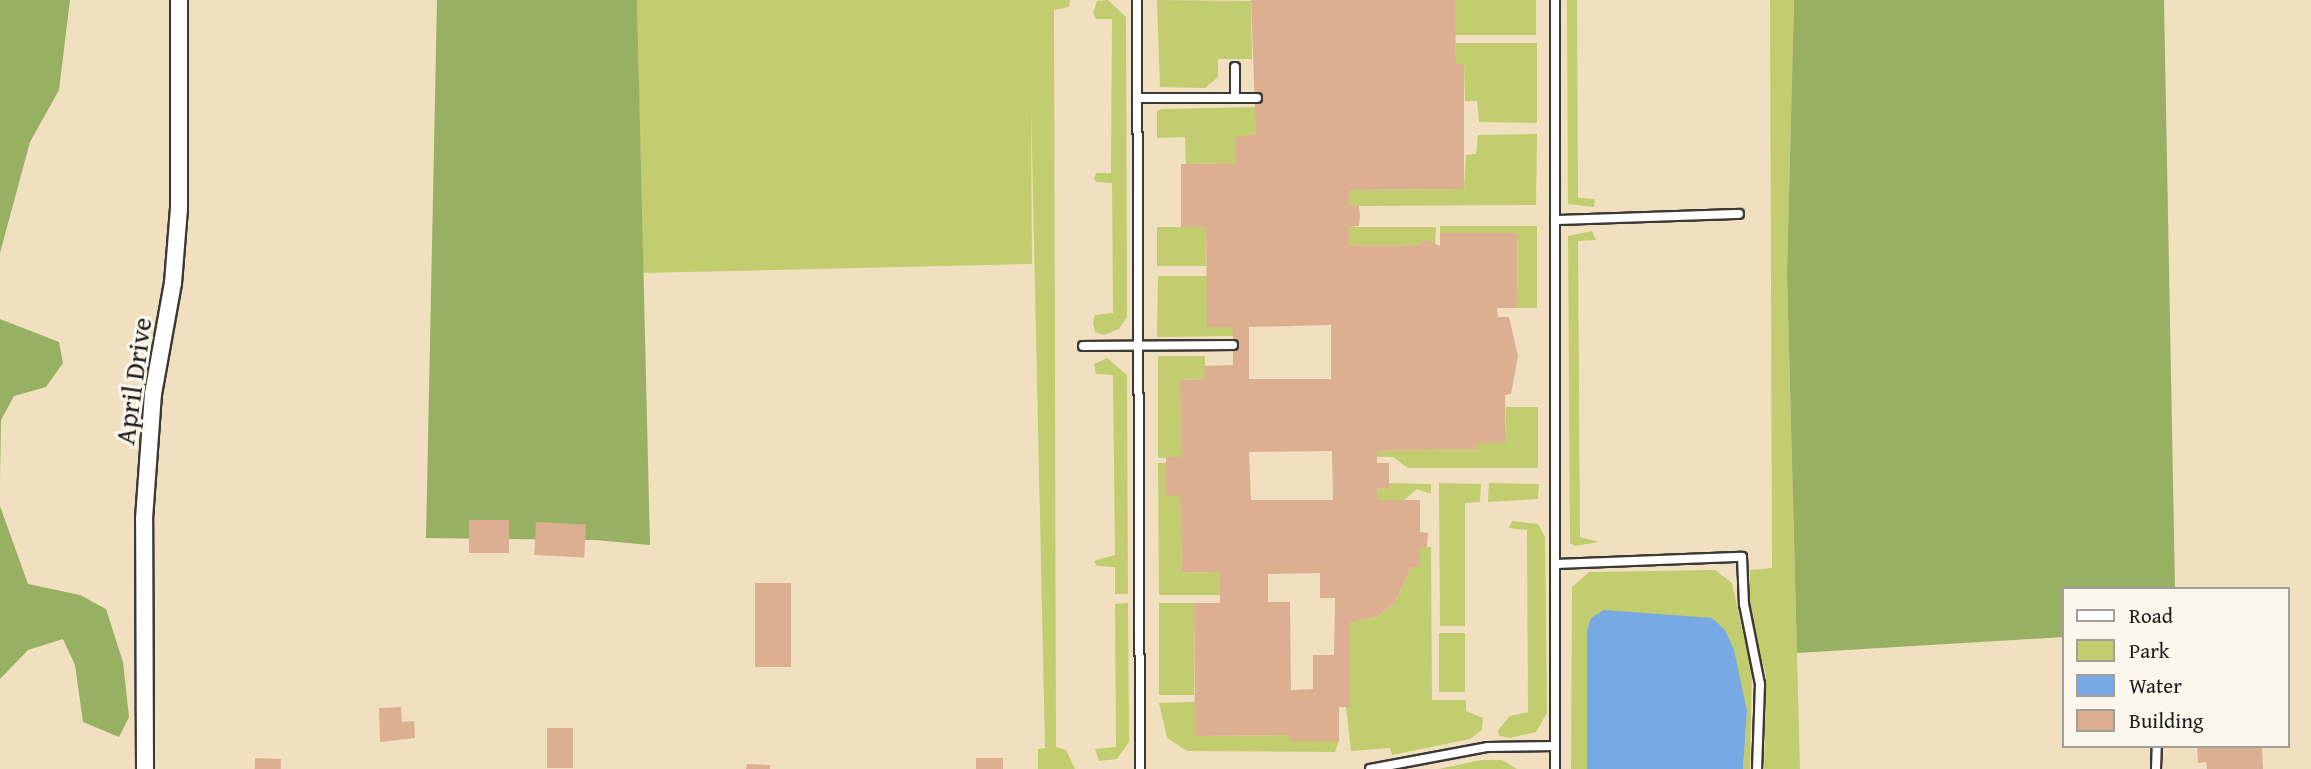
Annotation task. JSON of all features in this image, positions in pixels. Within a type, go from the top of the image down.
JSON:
[{"type":"street","name":"April Drive","points":[[145,769],[144,519],[153,394],[173,283],[179,209],[179,0]]},
{"type":"lane","points":[[1137,0],[1141,345],[1140,769]]},
{"type":"lane","points":[[1555,0],[1555,769]]},
{"type":"lane","points":[[1235,66],[1235,98]]},
{"type":"lane","points":[[1139,98],[1257,98]]},
{"type":"lane","points":[[1555,220],[1739,214]]},
{"type":"lane","points":[[1083,346],[1233,345]]},
{"type":"lane","points":[[1556,564],[1742,557],[1744,604],[1760,684],[1757,769]]},
{"type":"lane","points":[[1370,769],[1488,747],[1555,746]]},
{"type":"lane","points":[[2156,769],[2157,748]]},
{"type":"green space","points":[[0,0],[70,0],[59,90],[30,142],[0,253]]},
{"type":"green space","points":[[437,0],[637,0],[650,545],[595,540],[426,538]]},
{"type":"green space","points":[[637,0],[1070,0],[1069,7],[1054,10],[1056,747],[1066,750],[1075,769],[1038,769],[1038,749],[1045,748],[1031,105],[1032,264],[643,273]]},
{"type":"green space","points":[[1108,0],[1126,17],[1127,317],[1119,329],[1104,335],[1095,332],[1093,323],[1095,315],[1113,313],[1112,183],[1096,182],[1094,178],[1096,173],[1111,173],[1112,19],[1096,19],[1093,13],[1097,1]]},
{"type":"green space","points":[[1157,0],[1251,1],[1252,59],[1218,59],[1218,77],[1205,88],[1160,87]]},
{"type":"green space","points":[[1455,0],[1536,0],[1536,35],[1455,35]]},
{"type":"green space","points":[[1567,0],[1577,0],[1578,198],[1595,199],[1594,207],[1568,204]]},
{"type":"green space","points":[[1770,0],[1794,0],[1787,273],[1800,769],[1764,769],[1766,675],[1749,609],[1750,570],[1772,568]]},
{"type":"green space","points":[[1794,0],[2164,0],[2175,587],[2062,587],[2062,637],[1797,653],[1787,273]]},
{"type":"green space","points":[[1456,43],[1537,43],[1537,123],[1479,122],[1477,101],[1465,101],[1464,64],[1456,64]]},
{"type":"green space","points":[[1257,107],[1256,135],[1235,163],[1186,164],[1185,137],[1157,138],[1157,111],[1162,109]]},
{"type":"green space","points":[[1537,134],[1536,205],[1349,206],[1349,190],[1464,189],[1466,155],[1476,154],[1478,135]]},
{"type":"green space","points":[[1440,226],[1537,226],[1537,308],[1518,308],[1517,234],[1440,233]]},
{"type":"green space","points":[[1157,227],[1206,227],[1206,266],[1157,266]]},
{"type":"green space","points":[[1349,227],[1436,227],[1435,246],[1426,240],[1420,245],[1349,246]]},
{"type":"green space","points":[[1592,231],[1596,240],[1578,241],[1580,537],[1599,542],[1575,546],[1570,543],[1568,236]]},
{"type":"green space","points":[[1158,276],[1207,276],[1207,326],[1233,327],[1233,336],[1157,337]]},
{"type":"green space","points":[[0,319],[59,342],[63,363],[46,387],[14,396],[1,420],[0,479]]},
{"type":"green space","points":[[1158,356],[1205,356],[1205,379],[1180,380],[1181,457],[1158,458]]},
{"type":"green space","points":[[1107,358],[1127,375],[1128,594],[1115,594],[1115,567],[1097,566],[1094,561],[1115,555],[1113,375],[1096,374],[1094,364]]},
{"type":"green space","points":[[1506,407],[1538,407],[1538,468],[1408,468],[1393,457],[1377,457],[1377,451],[1478,449],[1478,443],[1506,443]]},
{"type":"green space","points":[[1158,463],[1166,463],[1166,495],[1180,495],[1182,572],[1220,573],[1220,595],[1159,595]]},
{"type":"green space","points":[[1389,483],[1431,484],[1431,494],[1417,489],[1404,500],[1377,500],[1377,488],[1389,489]]},
{"type":"green space","points":[[1439,483],[1481,484],[1480,502],[1465,503],[1465,626],[1440,626]]},
{"type":"green space","points":[[1489,483],[1539,484],[1538,499],[1488,502]]},
{"type":"green space","points":[[0,506],[28,584],[80,595],[106,609],[123,662],[129,717],[119,737],[83,722],[75,665],[63,639],[28,650],[0,679]]},
{"type":"green space","points":[[1512,521],[1538,524],[1545,537],[1547,713],[1536,732],[1510,738],[1499,736],[1498,730],[1510,716],[1528,712],[1527,530],[1509,528]]},
{"type":"green space","points":[[1419,547],[1431,547],[1432,700],[1466,700],[1466,711],[1483,718],[1482,730],[1470,739],[1392,755],[1390,748],[1351,751],[1346,707],[1350,623],[1378,616],[1395,603],[1411,567],[1419,566]]},
{"type":"green space","points":[[1715,570],[1732,583],[1752,673],[1750,769],[1743,769],[1747,711],[1587,630],[1587,769],[1571,769],[1572,587],[1589,572]]},
{"type":"green space","points":[[1128,603],[1129,742],[1117,759],[1099,761],[1095,749],[1116,747],[1115,604]]},
{"type":"green space","points":[[1159,603],[1194,603],[1194,695],[1159,695]]},
{"type":"green space","points":[[1439,633],[1465,633],[1465,692],[1439,692]]},
{"type":"green space","points":[[1195,702],[1195,736],[1289,735],[1290,741],[1339,741],[1335,752],[1187,751],[1167,738],[1159,703]]},
{"type":"green space","points":[[1481,760],[1502,760],[1517,769],[1439,769]]},
{"type":"water","points":[[1604,610],[1712,618],[1725,630],[1734,650],[1747,711],[1743,769],[1587,769],[1587,630],[1591,618]]},
{"type":"building","points":[[1251,0],[1455,0],[1456,64],[1464,64],[1464,189],[1349,190],[1349,206],[1359,206],[1360,216],[1359,226],[1349,227],[1349,246],[1420,245],[1426,240],[1440,246],[1440,233],[1517,233],[1518,308],[1497,308],[1498,317],[1509,317],[1518,356],[1511,394],[1505,395],[1506,443],[1478,443],[1478,449],[1377,451],[1377,463],[1389,463],[1389,489],[1377,488],[1377,500],[1420,500],[1420,532],[1428,533],[1427,547],[1419,547],[1419,567],[1411,567],[1395,603],[1378,616],[1350,623],[1350,707],[1339,707],[1339,741],[1289,741],[1289,735],[1195,736],[1194,603],[1220,603],[1220,573],[1182,572],[1180,495],[1166,496],[1166,457],[1181,457],[1180,380],[1205,379],[1204,366],[1233,365],[1233,327],[1207,327],[1206,227],[1181,227],[1181,164],[1235,163],[1235,136],[1256,135]],"holes":[[[1331,325],[1331,379],[1249,379],[1249,327]],[[1332,451],[1333,500],[1251,500],[1249,452]],[[1320,573],[1320,598],[1335,598],[1334,655],[1313,655],[1313,689],[1291,690],[1290,602],[1268,602],[1268,574]]]},
{"type":"building","points":[[469,520],[509,520],[509,553],[469,553]]},
{"type":"building","points":[[536,522],[586,525],[584,558],[534,555]]},
{"type":"building","points":[[755,583],[791,583],[791,667],[755,667]]},
{"type":"building","points":[[401,707],[402,722],[414,721],[415,738],[380,742],[379,708]]},
{"type":"building","points":[[547,728],[573,728],[573,768],[547,768]]},
{"type":"building","points":[[2197,748],[2262,748],[2263,769],[2207,769],[2206,762],[2198,763]]},
{"type":"building","points":[[255,758],[281,759],[281,769],[255,769]]},
{"type":"building","points":[[976,758],[1003,758],[1003,769],[976,769]]},
{"type":"building","points":[[747,764],[770,765],[770,769],[746,769]]}]
